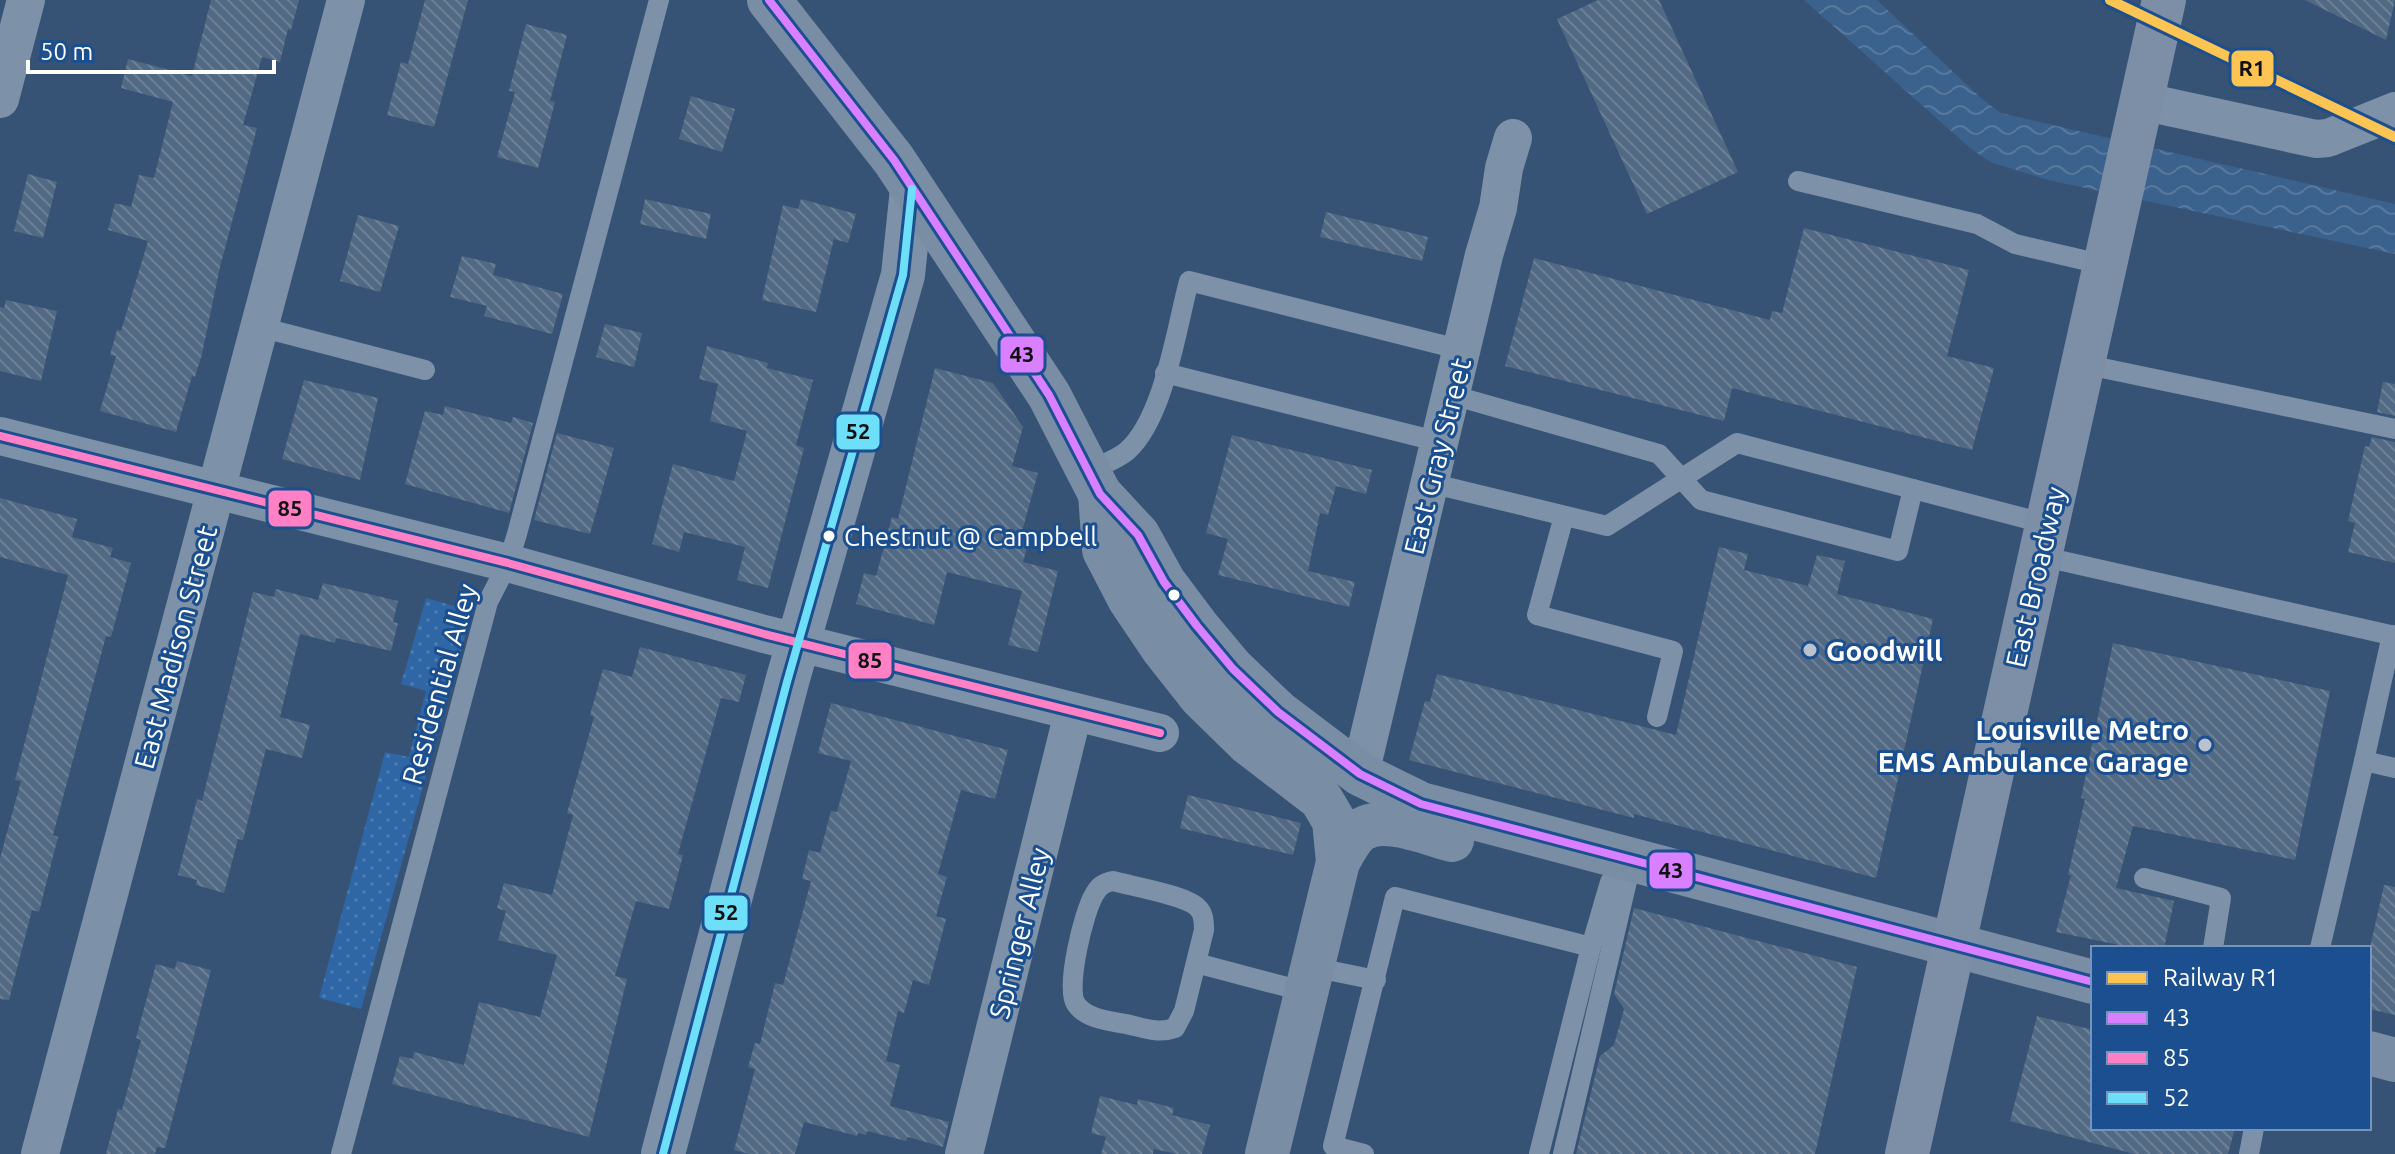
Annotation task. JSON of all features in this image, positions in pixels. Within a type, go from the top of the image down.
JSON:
[{"type":"main road","points":[[769,0],[894,160],[1049,395],[1094,482],[1138,535],[1164,582],[1233,669],[1278,712],[1360,774],[1421,804],[1622,876]]},
{"type":"main road","name":"East Broadway","points":[[1907,1154],[2164,0]]},
{"type":"main road","points":[[1094,482],[1104,550],[1130,600],[1200,696],[1248,743],[1321,799],[1334,821],[1338,862]]},
{"type":"main road","points":[[1267,1154],[1338,862],[1356,833],[1370,826],[1384,824],[1421,831],[1622,876],[1765,895],[2091,981]]},
{"type":"main road","points":[[2371,1054],[2395,1060]]},
{"type":"street","points":[[0,99],[26,0]]},
{"type":"street","name":"East Madison Street","points":[[40,1154],[346,0]]},
{"type":"street","points":[[2137,119],[2316,139],[2339,134],[2395,111]]},
{"type":"street","name":"East Gray Street","points":[[1360,774],[1513,138]]},
{"type":"street","points":[[663,1154],[798,643],[903,275],[912,189]]},
{"type":"street","points":[[0,436],[508,563],[798,643],[1160,733]]},
{"type":"street","name":"Springer Alley","points":[[964,1154],[1073,713]]},
{"type":"lane","name":"Residential Alley","points":[[341,1154],[488,602],[508,563],[659,0]]},
{"type":"lane","points":[[1798,181],[1977,224],[2015,244],[2105,265]]},
{"type":"lane","points":[[1094,482],[1126,453],[1147,428],[1156,407],[1189,281],[1462,350]]},
{"type":"lane","points":[[260,327],[425,370]]},
{"type":"lane","points":[[2083,364],[2395,429]]},
{"type":"lane","points":[[1165,373],[1440,442]]},
{"type":"lane","points":[[1452,395],[1659,454],[1701,500],[1898,551],[1913,489]]},
{"type":"lane","points":[[1430,483],[1607,526],[1737,443],[1913,489],[2043,540],[2394,636],[2320,946]]},
{"type":"lane","points":[[1564,516],[1537,615],[1673,651],[1657,717]]},
{"type":"lane","points":[[2364,761],[2395,768]]},
{"type":"lane","points":[[1539,1154],[1591,947],[1622,876]]},
{"type":"lane","points":[[1563,1154],[1622,876]]},
{"type":"lane","points":[[2144,878],[2221,898],[2213,946]]},
{"type":"lane","points":[[1113,881],[1185,900],[1198,907],[1204,918],[1204,930],[1196,963],[1181,1019],[1175,1028],[1162,1033],[1092,1017],[1076,1006],[1073,997],[1072,982],[1085,917],[1093,896],[1103,883],[1113,881]]},
{"type":"lane","points":[[1364,1154],[1333,1146],[1395,897],[1591,947]]},
{"type":"lane","points":[[1196,963],[1309,979],[1376,980]]},
{"type":"lane","points":[[2249,1154],[2254,1130]]},
{"type":"shaded area","points":[[426,598],[472,611],[361,1009],[319,998],[385,752],[409,757],[426,691],[401,684]]},
{"type":"water","points":[[1804,0],[1877,0],[1982,99],[2001,113],[2395,204],[2395,254],[2048,180],[1990,162],[1970,148]]},
{"type":"building","points":[[211,0],[299,0],[280,62],[262,57],[243,125],[257,128],[220,267],[202,354],[195,377],[192,376],[176,432],[100,411],[116,356],[110,355],[117,330],[121,331],[148,241],[108,230],[115,203],[131,207],[139,175],[154,178],[173,102],[121,88],[128,59],[192,76]]},
{"type":"building","points":[[425,0],[468,0],[434,127],[387,115],[401,62],[408,64]]},
{"type":"building","points":[[1598,0],[1659,0],[1738,172],[1647,214],[1557,19]]},
{"type":"building","points":[[2305,0],[2395,0],[2386,40]]},
{"type":"building","points":[[526,24],[567,35],[550,101],[555,102],[538,168],[497,157],[515,92],[509,91]]},
{"type":"building","points":[[691,96],[735,109],[722,152],[679,139]]},
{"type":"building","points":[[28,174],[57,182],[43,238],[14,231]]},
{"type":"building","points":[[645,199],[711,214],[706,239],[640,224]]},
{"type":"building","points":[[801,199],[856,214],[848,243],[834,239],[816,312],[762,300],[783,205],[798,209]]},
{"type":"building","points":[[1326,212],[1428,237],[1422,261],[1320,237]]},
{"type":"building","points":[[358,215],[399,226],[380,292],[340,281]]},
{"type":"building","points":[[1804,228],[1969,270],[1947,356],[1994,368],[1972,450],[1732,388],[1724,421],[1505,366],[1534,258],[1770,320],[1772,311],[1782,313]]},
{"type":"building","points":[[462,256],[496,264],[493,275],[563,294],[552,334],[484,316],[487,306],[450,297]]},
{"type":"building","points":[[6,300],[57,311],[41,381],[0,371],[0,307],[4,308]]},
{"type":"building","points":[[605,324],[642,333],[634,367],[596,357]]},
{"type":"building","points":[[707,346],[768,363],[767,368],[813,380],[796,445],[804,448],[768,588],[737,580],[745,547],[684,532],[679,552],[652,544],[673,464],[734,481],[747,431],[710,421],[718,384],[699,379]]},
{"type":"building","points":[[935,368],[993,383],[1023,427],[1012,466],[1038,473],[1020,539],[1029,541],[1023,562],[1058,571],[1038,652],[1008,645],[1022,591],[947,572],[934,625],[856,604],[864,573],[876,576],[892,517],[898,519]]},
{"type":"building","points":[[304,380],[378,398],[360,480],[282,459]]},
{"type":"building","points":[[2383,382],[2395,384],[2395,416],[2377,412]]},
{"type":"building","points":[[445,406],[511,423],[513,417],[533,423],[509,513],[405,484],[425,411],[443,415]]},
{"type":"building","points":[[557,433],[614,448],[590,534],[534,520]]},
{"type":"building","points":[[1232,435],[1372,470],[1366,494],[1336,486],[1328,515],[1320,513],[1308,571],[1355,582],[1349,607],[1218,575],[1228,539],[1206,533]]},
{"type":"building","points":[[2372,437],[2395,442],[2395,563],[2348,552],[2355,523],[2348,521],[2365,446],[2369,447]]},
{"type":"building","points":[[0,498],[77,519],[72,537],[113,548],[110,557],[131,563],[111,637],[106,636],[53,835],[58,837],[39,912],[32,910],[9,1000],[0,999],[0,858],[21,781],[15,780],[68,575],[0,557]]},
{"type":"building","points":[[1719,547],[1748,554],[1744,570],[1808,586],[1817,555],[1845,561],[1837,594],[1933,619],[1876,878],[1634,814],[1634,818],[1409,760],[1425,701],[1430,702],[1437,674],[1676,735]]},
{"type":"building","points":[[323,583],[398,601],[393,622],[398,623],[391,651],[336,638],[335,643],[300,634],[280,717],[310,725],[302,758],[266,749],[243,840],[238,839],[224,893],[196,885],[197,880],[178,875],[197,799],[202,801],[253,592],[274,597],[276,589],[318,600]]},
{"type":"building","name":"Louisville Metro EMS Ambulance Garage","points":[[2113,643],[2330,691],[2295,860],[2133,826],[2116,888],[2174,901],[2164,946],[2124,946],[2056,932],[2071,875],[2068,875],[2085,799],[2081,798]]},
{"type":"building","points":[[640,647],[746,675],[739,702],[721,698],[678,854],[683,855],[669,909],[636,901],[615,976],[627,979],[589,1137],[392,1084],[400,1056],[413,1059],[414,1052],[464,1065],[479,1002],[540,1017],[557,955],[498,940],[506,911],[497,908],[504,883],[552,895],[573,815],[567,813],[594,717],[590,715],[603,669],[632,677]]},
{"type":"building","points":[[831,703],[1008,750],[995,799],[961,790],[938,874],[947,877],[936,916],[946,919],[929,985],[913,980],[904,1013],[898,1011],[886,1061],[900,1065],[890,1106],[949,1122],[943,1147],[908,1137],[906,1141],[867,1131],[866,1135],[858,1133],[857,1136],[804,1122],[795,1154],[749,1154],[734,1150],[755,1069],[748,1067],[755,1043],[760,1044],[775,983],[783,985],[811,881],[802,879],[809,850],[820,853],[831,811],[837,812],[851,761],[818,753]]},
{"type":"building","points":[[1188,795],[1301,823],[1293,855],[1180,828]]},
{"type":"building","points":[[2384,885],[2395,887],[2395,1015],[2371,1009],[2370,946]]},
{"type":"building","points":[[1634,908],[1857,967],[1815,1154],[1576,1154],[1600,1056],[1614,1045],[1624,1009],[1614,994]]},
{"type":"building","points":[[177,961],[211,970],[165,1148],[157,1147],[155,1154],[106,1154],[141,1040],[136,1038],[156,964],[175,969]]},
{"type":"building","points":[[2037,1016],[2091,1030],[2091,1130],[2234,1130],[2228,1154],[2134,1154],[2010,1121]]},
{"type":"building","points":[[1100,1096],[1137,1105],[1138,1099],[1174,1108],[1172,1115],[1210,1125],[1202,1154],[1177,1154],[1154,1149],[1153,1154],[1101,1154],[1106,1137],[1091,1133]]},
{"type":"rail line","name":"R1","points":[[2110,0],[2395,137]]},
{"type":"transit line","name":"43","points":[[769,0],[894,160],[1049,395],[1100,494],[1138,535],[1164,582],[1197,626],[1233,669],[1278,712],[1360,774],[1421,804],[2091,981]]},
{"type":"transit line","name":"52","points":[[663,1154],[787,682],[903,275],[912,189]]},
{"type":"transit line","name":"85","points":[[0,436],[508,563],[764,634],[1160,733]]},
{"type":"place","name":"Chestnut @ Campbell","points":[[829,536]]},
{"type":"place","name":"Goodwill","points":[[1810,650]]},
{"type":"place","name":"Louisville Metro EMS Ambulance Garage","points":[[2205,745]]}]
